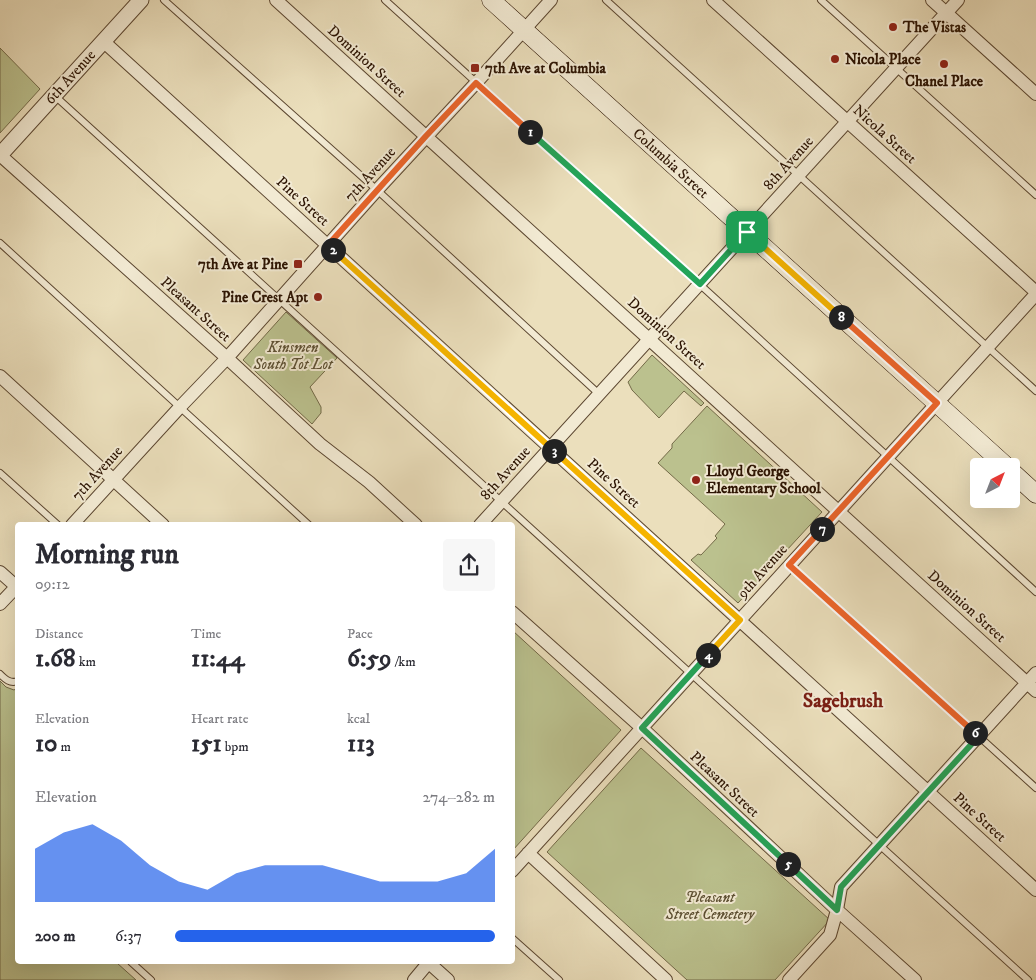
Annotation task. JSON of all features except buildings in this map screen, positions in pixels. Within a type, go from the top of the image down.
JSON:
[{"type":"main road","name":"Columbia Street","points":[[491,0],[997,458]]},
{"type":"main road","points":[[1020,479],[1036,494]]},
{"type":"street","name":"6th Avenue","points":[[0,155],[140,0]]},
{"type":"street","name":"Dominion Street","points":[[276,0],[1032,687]]},
{"type":"street","name":"7th Avenue","points":[[75,522],[227,358],[377,190],[551,0]]},
{"type":"street","name":"Nicola Street","points":[[713,0],[1036,293]]},
{"type":"street","points":[[932,0],[1036,94]]},
{"type":"street","name":"8th Avenue","points":[[483,522],[958,0]]},
{"type":"street","name":"Pine Street","points":[[103,41],[1036,890]]},
{"type":"street","name":"Pleasant Street","points":[[0,155],[320,444],[369,482],[413,522]]},
{"type":"street","name":"9th Avenue","points":[[515,868],[1036,293]]},
{"type":"street","points":[[0,376],[160,522]]},
{"type":"street","points":[[0,572],[15,585]]},
{"type":"street","points":[[0,604],[15,589]]},
{"type":"street","name":"Pleasant Street","points":[[515,615],[642,728],[915,980]]},
{"type":"street","points":[[790,980],[830,935],[841,887],[979,736],[1032,687],[1036,673]]},
{"type":"street","points":[[528,853],[666,980]]},
{"type":"street","points":[[414,980],[428,964]]},
{"type":"street","points":[[430,964],[448,980]]},
{"type":"lane","points":[[164,0],[377,190],[599,394]]},
{"type":"lane","points":[[385,0],[700,284],[1036,592]]},
{"type":"lane","points":[[606,0],[1036,391]]},
{"type":"lane","points":[[821,0],[1036,196]]},
{"type":"lane","points":[[54,95],[1028,980]]},
{"type":"lane","points":[[0,243],[306,522]]},
{"type":"lane","points":[[0,473],[55,522]]},
{"type":"lane","points":[[789,565],[1036,788]]},
{"type":"lane","points":[[0,674],[7,681],[15,682]]},
{"type":"lane","points":[[515,941],[559,980]]},
{"type":"lane","points":[[133,964],[151,980]]},
{"type":"green space","points":[[0,48],[40,89],[0,133]]},
{"type":"green space","name":"Kinsmen South Tot Lot","points":[[286,312],[337,358],[310,387],[321,407],[321,413],[312,424],[243,360]]},
{"type":"green space","points":[[652,355],[704,403],[701,406],[684,391],[659,418],[632,390],[628,382]]},
{"type":"green space","points":[[707,406],[822,512],[738,603],[691,560],[698,554],[701,555],[717,538],[715,536],[725,524],[658,463],[672,448],[672,444]]},
{"type":"green space","points":[[515,633],[621,730],[515,848]]},
{"type":"green space","points":[[0,681],[6,687],[15,689],[15,964],[118,964],[136,980],[0,980]]},
{"type":"green space","name":"Pleasant Street Cemetery","points":[[641,748],[830,920],[775,980],[687,980],[547,852]]},
{"type":"place","name":"The Vistas","points":[[893,27]]},
{"type":"place","name":"Nicola Place","points":[[835,59]]},
{"type":"place","name":"Chanel Place","points":[[944,64]]},
{"type":"place","name":"7th Ave at Columbia","points":[[475,68]]},
{"type":"place","name":"7th Ave at Pine","points":[[298,264]]},
{"type":"place","name":"Pine Crest Apt","points":[[318,297]]},
{"type":"place","name":"Lloyd George Elementary School","points":[[696,480]]},
{"type":"district","name":"Sagebrush","points":[[843,700]]},
{"type":"route","points":[[476,83],[700,284],[747,232],[937,403],[789,565],[979,736],[841,887],[837,910],[642,728],[740,620],[328,245],[476,83]]}]
